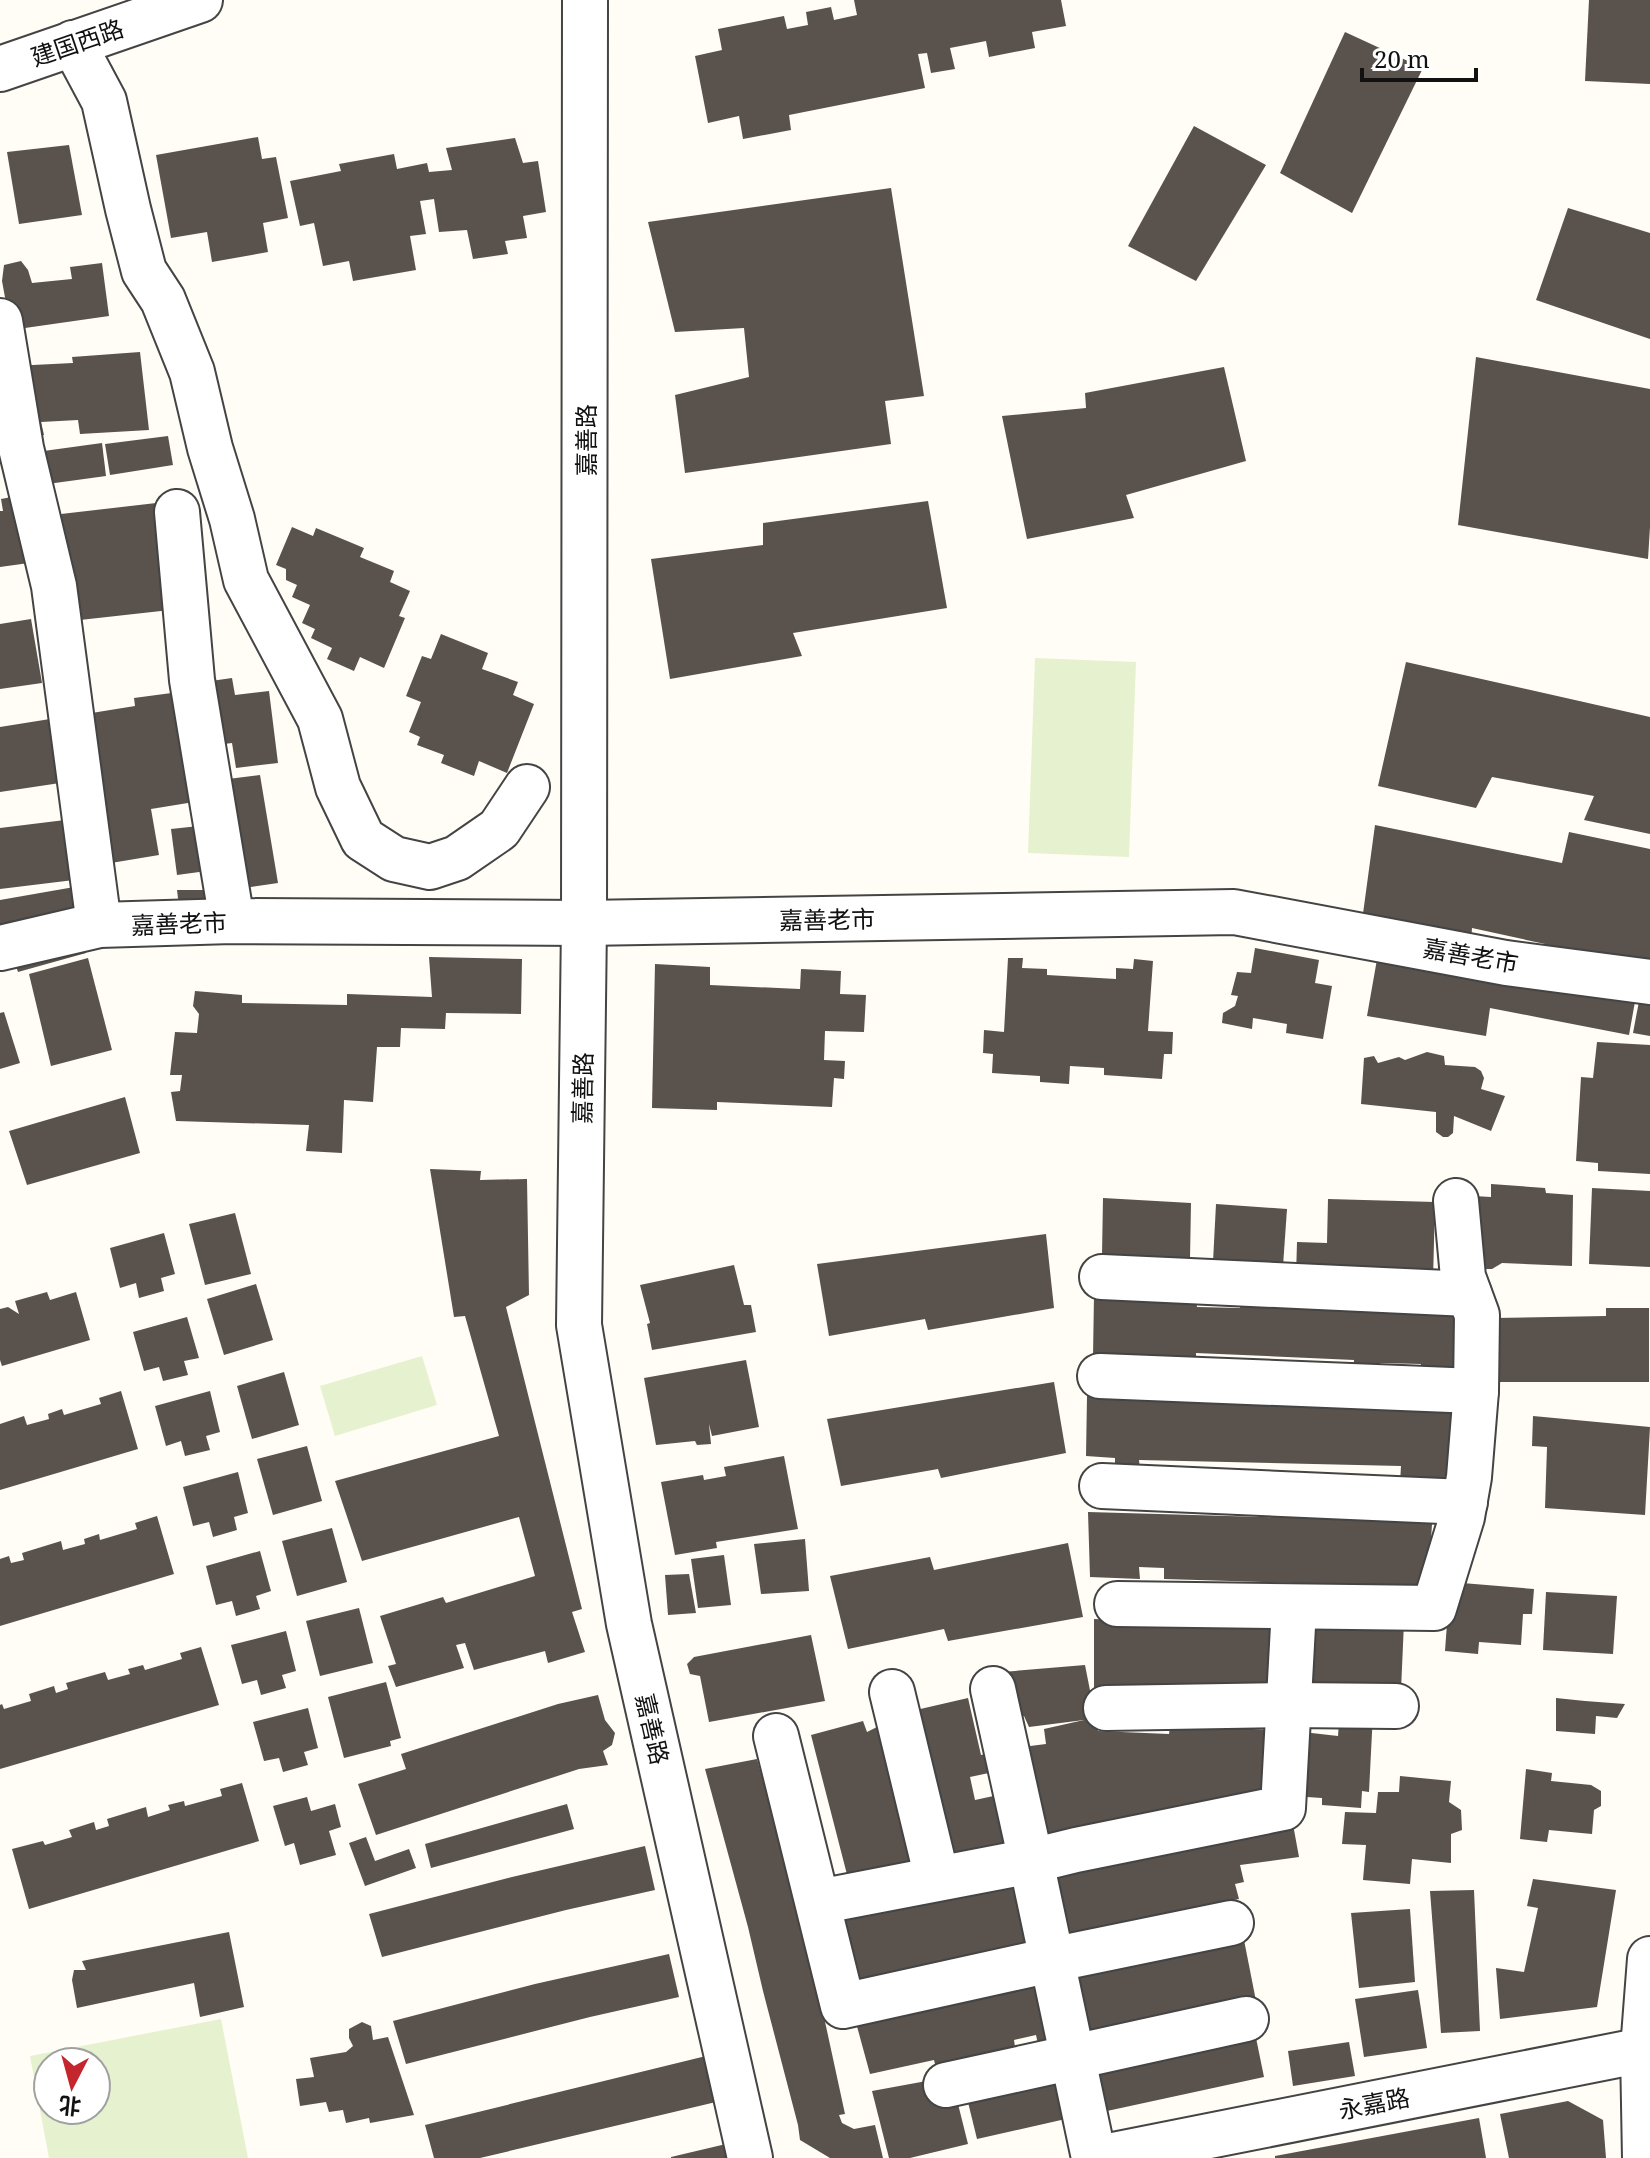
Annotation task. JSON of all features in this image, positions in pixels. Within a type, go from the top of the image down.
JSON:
[{"type":"street","name":"建国西路","points":[[0,69],[200,0]]},
{"type":"street","name":"嘉善路","points":[[585,0],[584,923],[579,1325],[629,1624],[750,2158]]},
{"type":"street","points":[[73,43],[104,101],[144,271],[163,300],[192,372],[246,580],[320,719],[338,787],[363,839],[394,859],[430,867],[457,858],[499,829],[527,787]]},
{"type":"street","points":[[0,321],[21,448],[54,586],[99,925]]},
{"type":"street","points":[[177,512],[192,680],[232,921]]},
{"type":"street","name":"嘉善老市","points":[[0,948],[99,925],[232,921],[584,923],[1234,912],[1506,963],[1650,982]]},
{"type":"street","points":[[1117,1604],[1434,1608],[1465,1502],[1476,1391],[1477,1315],[1463,1277],[1456,1201]]},
{"type":"street","points":[[1102,1277],[1469,1294]]},
{"type":"street","points":[[1100,1376],[1476,1391]]},
{"type":"street","points":[[1102,1486],[1465,1502]]},
{"type":"street","points":[[818,1902],[1283,1808],[1294,1608]]},
{"type":"street","points":[[993,1689],[1096,2158]]},
{"type":"street","points":[[892,1692],[937,1878]]},
{"type":"street","points":[[1106,1708],[1396,1706]]},
{"type":"street","points":[[776,1736],[843,2006],[1231,1923]]},
{"type":"street","points":[[1645,2158],[1650,1959]]},
{"type":"street","points":[[946,2085],[1246,2019]]},
{"type":"street","name":"永嘉路","points":[[1096,2158],[1646,2048]]},
{"type":"green space","points":[[1035,658],[1136,662],[1129,857],[1028,853]]},
{"type":"green space","points":[[422,1356],[437,1405],[335,1436],[320,1386]]},
{"type":"green space","points":[[221,2019],[248,2158],[49,2158],[43,2126],[112,2126],[112,2046],[82,2046]]},
{"type":"building","points":[[854,0],[1061,0],[1066,26],[1032,32],[1035,48],[989,57],[986,41],[950,48],[955,69],[931,73],[927,53],[918,54],[925,88],[789,115],[791,130],[743,139],[739,116],[708,123],[695,56],[722,50],[718,29],[784,16],[787,29],[808,25],[806,12],[831,7],[834,20],[857,15]]},
{"type":"building","points":[[1589,0],[1650,0],[1650,84],[1585,81]]},
{"type":"building","points":[[1345,32],[1423,68],[1352,213],[1280,173]]},
{"type":"building","points":[[1194,126],[1266,165],[1196,281],[1128,246]]},
{"type":"building","points":[[258,137],[262,159],[276,157],[288,218],[263,223],[268,252],[212,262],[207,232],[171,238],[156,155]]},
{"type":"building","points":[[515,138],[523,163],[538,161],[546,212],[523,216],[527,238],[505,241],[508,254],[473,259],[467,230],[439,232],[434,199],[420,201],[426,234],[410,236],[416,270],[353,281],[349,261],[323,266],[314,223],[300,226],[290,181],[341,171],[339,164],[394,154],[397,169],[427,163],[429,172],[452,170],[446,148]]},
{"type":"building","points":[[69,145],[82,215],[19,224],[7,152]]},
{"type":"building","points":[[891,188],[924,396],[885,401],[891,444],[685,473],[675,395],[749,377],[744,328],[675,332],[648,222]]},
{"type":"building","points":[[1568,208],[1650,233],[1650,339],[1536,300]]},
{"type":"building","points":[[21,261],[32,283],[72,279],[70,267],[102,263],[109,316],[11,330],[2,281],[4,265]]},
{"type":"building","points":[[140,352],[149,430],[80,434],[78,420],[41,422],[44,435],[24,436],[13,366],[73,363],[72,357]]},
{"type":"building","points":[[1476,357],[1650,389],[1648,559],[1458,525]]},
{"type":"building","points":[[1224,367],[1246,461],[1126,495],[1134,518],[1027,539],[1002,416],[1086,408],[1085,393]]},
{"type":"building","points":[[168,436],[173,465],[110,475],[105,444]]},
{"type":"building","points":[[102,443],[106,476],[33,486],[29,453]]},
{"type":"building","points":[[17,496],[29,563],[0,567],[1,499]]},
{"type":"building","points":[[928,501],[947,608],[793,633],[802,656],[670,679],[651,559],[763,545],[763,523]]},
{"type":"building","points":[[165,502],[179,609],[80,620],[61,514]]},
{"type":"building","points":[[292,527],[313,536],[316,528],[364,548],[360,557],[394,571],[390,582],[410,591],[399,616],[405,618],[384,668],[360,657],[354,671],[327,659],[332,648],[311,638],[315,629],[302,623],[310,605],[292,597],[297,585],[286,580],[286,569],[276,565]]},
{"type":"building","points":[[31,619],[42,683],[0,689],[0,624]]},
{"type":"building","points":[[441,634],[488,653],[482,669],[518,682],[513,695],[534,704],[507,773],[479,761],[474,776],[441,763],[444,755],[417,745],[420,737],[409,732],[421,702],[406,696],[422,656],[431,659]]},
{"type":"building","points":[[1406,662],[1650,717],[1650,834],[1584,820],[1594,796],[1492,777],[1476,808],[1378,786]]},
{"type":"building","points":[[232,678],[235,695],[269,691],[278,763],[236,768],[232,743],[208,746],[211,681]]},
{"type":"building","points":[[179,692],[194,802],[151,809],[159,855],[99,865],[73,716],[135,706],[134,698]]},
{"type":"building","points":[[50,719],[60,783],[0,792],[0,727]]},
{"type":"building","points":[[260,775],[278,883],[237,889],[220,780]]},
{"type":"building","points":[[65,820],[74,880],[0,889],[0,828]]},
{"type":"building","points":[[208,825],[214,870],[177,875],[171,829]]},
{"type":"building","points":[[1375,825],[1562,863],[1569,832],[1650,849],[1650,966],[1547,956],[1545,944],[1472,928],[1471,942],[1362,921]]},
{"type":"building","points":[[80,886],[86,916],[0,933],[0,900]]},
{"type":"building","points":[[177,890],[205,890],[207,914],[180,915]]},
{"type":"building","points":[[80,933],[86,953],[18,972],[11,951]]},
{"type":"building","points":[[1255,948],[1319,960],[1315,983],[1332,986],[1323,1039],[1286,1033],[1287,1024],[1253,1018],[1252,1029],[1222,1023],[1223,1013],[1235,1006],[1238,996],[1231,995],[1237,972],[1251,973]]},
{"type":"building","points":[[1379,948],[1636,996],[1629,1035],[1490,1008],[1486,1036],[1367,1016]]},
{"type":"building","points":[[429,957],[522,959],[521,1014],[446,1013],[445,1029],[401,1028],[400,1047],[377,1047],[373,1102],[344,1100],[342,1153],[306,1151],[309,1125],[176,1121],[171,1092],[180,1091],[182,1075],[170,1075],[175,1032],[197,1033],[199,1014],[193,1006],[195,991],[242,995],[242,1003],[347,1005],[347,994],[432,997]]},
{"type":"building","points":[[88,958],[112,1050],[51,1066],[29,974]]},
{"type":"building","points":[[1008,958],[1023,958],[1022,968],[1047,969],[1047,975],[1116,979],[1116,968],[1133,969],[1134,959],[1153,961],[1148,1031],[1173,1032],[1172,1054],[1164,1054],[1162,1079],[1104,1075],[1104,1068],[1070,1066],[1069,1084],[1040,1082],[1040,1076],[992,1073],[993,1054],[983,1053],[984,1030],[1004,1032]]},
{"type":"building","points":[[655,964],[710,967],[710,985],[800,989],[801,969],[841,971],[840,994],[866,995],[864,1032],[825,1031],[824,1060],[845,1061],[844,1079],[834,1078],[832,1107],[717,1102],[717,1110],[652,1108]]},
{"type":"building","points":[[1640,996],[1650,999],[1650,1036],[1633,1033]]},
{"type":"building","points":[[4,1012],[20,1063],[0,1069],[0,1013]]},
{"type":"building","points":[[1597,1042],[1650,1045],[1650,1174],[1598,1171],[1598,1163],[1576,1161],[1581,1077],[1593,1078]]},
{"type":"building","points":[[1427,1052],[1444,1056],[1445,1065],[1475,1067],[1484,1078],[1481,1089],[1505,1096],[1491,1131],[1454,1116],[1453,1133],[1443,1137],[1436,1132],[1436,1112],[1361,1104],[1364,1058],[1374,1056],[1378,1063],[1399,1057],[1405,1060]]},
{"type":"building","points":[[125,1097],[140,1153],[27,1185],[9,1131]]},
{"type":"building","points":[[430,1169],[481,1171],[480,1180],[527,1179],[529,1295],[506,1307],[582,1609],[572,1612],[585,1652],[548,1663],[545,1651],[474,1670],[465,1643],[456,1645],[464,1668],[396,1687],[388,1666],[396,1664],[380,1616],[443,1597],[446,1603],[535,1576],[519,1517],[362,1561],[335,1481],[499,1436],[465,1316],[454,1317]]},
{"type":"building","points":[[1491,1184],[1545,1188],[1546,1193],[1573,1195],[1572,1266],[1502,1263],[1492,1269],[1471,1269],[1474,1196],[1491,1197]]},
{"type":"building","points":[[1592,1188],[1650,1191],[1650,1267],[1589,1264]]},
{"type":"building","points":[[1103,1198],[1191,1203],[1190,1259],[1102,1255]]},
{"type":"building","points":[[1328,1199],[1435,1202],[1433,1281],[1296,1277],[1297,1242],[1327,1243]]},
{"type":"building","points":[[1216,1204],[1287,1209],[1283,1266],[1213,1262]]},
{"type":"building","points":[[235,1213],[251,1274],[205,1285],[189,1224]]},
{"type":"building","points":[[164,1233],[175,1274],[161,1278],[164,1291],[139,1298],[136,1283],[120,1288],[110,1248]]},
{"type":"building","points":[[1046,1234],[1054,1308],[928,1330],[925,1319],[829,1336],[817,1264]]},
{"type":"building","points":[[734,1265],[744,1305],[751,1305],[756,1332],[652,1350],[647,1324],[650,1323],[640,1285]]},
{"type":"building","points":[[256,1284],[273,1340],[224,1355],[207,1299]]},
{"type":"building","points":[[47,1292],[50,1300],[76,1292],[90,1340],[2,1366],[0,1309],[8,1307],[19,1314],[15,1301]]},
{"type":"building","points":[[1094,1295],[1196,1299],[1197,1307],[1240,1308],[1241,1300],[1465,1308],[1464,1380],[1421,1380],[1421,1364],[1380,1363],[1380,1382],[1353,1382],[1354,1360],[1196,1353],[1196,1360],[1093,1357]]},
{"type":"building","points":[[1606,1308],[1649,1308],[1649,1382],[1497,1382],[1494,1318],[1606,1316]]},
{"type":"building","points":[[187,1317],[199,1358],[184,1361],[188,1375],[163,1381],[159,1367],[144,1371],[133,1332]]},
{"type":"building","points":[[746,1360],[759,1427],[712,1436],[709,1424],[711,1444],[697,1445],[695,1441],[656,1445],[644,1378]]},
{"type":"building","points":[[284,1372],[299,1425],[252,1439],[237,1386]]},
{"type":"building","points":[[1054,1382],[1066,1453],[941,1478],[938,1469],[841,1486],[827,1419]]},
{"type":"building","points":[[121,1391],[138,1449],[0,1490],[0,1424],[24,1416],[27,1425],[49,1419],[48,1414],[62,1409],[64,1415],[101,1404],[99,1398]]},
{"type":"building","points":[[210,1391],[220,1432],[206,1436],[210,1450],[185,1456],[181,1441],[166,1446],[155,1406]]},
{"type":"building","points":[[1087,1396],[1455,1407],[1448,1484],[1400,1483],[1401,1466],[1139,1460],[1140,1469],[1115,1469],[1115,1458],[1086,1456]]},
{"type":"building","points":[[1533,1416],[1650,1427],[1645,1515],[1545,1508],[1547,1447],[1532,1446]]},
{"type":"building","points":[[307,1446],[322,1501],[273,1515],[257,1459]]},
{"type":"building","points":[[784,1456],[798,1529],[716,1542],[717,1548],[675,1555],[661,1482],[703,1475],[704,1480],[726,1476],[724,1467]]},
{"type":"building","points":[[238,1472],[248,1513],[234,1517],[237,1530],[213,1537],[209,1522],[193,1526],[183,1487]]},
{"type":"building","points":[[1088,1512],[1432,1524],[1428,1587],[1164,1579],[1164,1568],[1139,1567],[1140,1579],[1090,1577]]},
{"type":"building","points":[[157,1516],[174,1574],[0,1626],[0,1559],[9,1556],[11,1563],[24,1560],[22,1553],[61,1541],[63,1550],[85,1544],[84,1539],[99,1534],[100,1540],[137,1529],[135,1523]]},
{"type":"building","points":[[332,1528],[347,1582],[297,1596],[282,1541]]},
{"type":"building","points":[[805,1539],[809,1591],[761,1594],[754,1544]]},
{"type":"building","points":[[1068,1543],[1083,1617],[948,1641],[944,1629],[848,1649],[830,1576],[930,1557],[934,1570]]},
{"type":"building","points":[[260,1551],[271,1591],[256,1596],[260,1609],[236,1616],[232,1601],[216,1605],[206,1566]]},
{"type":"building","points":[[724,1555],[731,1605],[698,1608],[691,1559]]},
{"type":"building","points":[[689,1574],[696,1613],[668,1615],[665,1575]]},
{"type":"building","points":[[1450,1582],[1534,1589],[1532,1614],[1523,1614],[1521,1645],[1479,1642],[1478,1654],[1445,1651]]},
{"type":"building","points":[[1546,1592],[1617,1596],[1613,1654],[1543,1650]]},
{"type":"building","points":[[359,1608],[373,1663],[320,1676],[306,1621]]},
{"type":"building","points":[[1094,1619],[1278,1626],[1280,1695],[1094,1689]]},
{"type":"building","points":[[1294,1619],[1404,1622],[1401,1690],[1295,1686]]},
{"type":"building","points":[[286,1631],[296,1671],[282,1675],[286,1688],[261,1695],[257,1680],[242,1684],[231,1645]]},
{"type":"building","points":[[811,1635],[825,1701],[709,1722],[700,1676],[690,1674],[687,1664],[694,1657]]},
{"type":"building","points":[[201,1647],[219,1705],[0,1769],[0,1705],[4,1709],[31,1701],[29,1694],[54,1686],[56,1693],[68,1689],[66,1683],[105,1672],[108,1680],[130,1674],[128,1669],[143,1665],[145,1670],[182,1659],[180,1653]]},
{"type":"building","points":[[1085,1665],[1098,1731],[1169,1734],[1170,1726],[1276,1730],[1275,1791],[1035,1835],[1015,1748],[1046,1744],[1044,1729],[1084,1720],[1029,1727],[1024,1716],[1008,1718],[1002,1672]]},
{"type":"building","points":[[386,1682],[401,1738],[390,1741],[391,1746],[344,1758],[328,1697]]},
{"type":"building","points":[[598,1695],[605,1720],[615,1733],[612,1745],[603,1751],[608,1765],[579,1769],[376,1835],[358,1784],[406,1769],[401,1754],[558,1704]]},
{"type":"building","points":[[968,1698],[981,1755],[999,1751],[1003,1770],[970,1777],[975,1800],[1012,1792],[1017,1856],[953,1871],[916,1710]]},
{"type":"building","points":[[1556,1698],[1625,1704],[1617,1718],[1596,1716],[1595,1734],[1556,1731]]},
{"type":"building","points":[[308,1708],[318,1748],[304,1752],[308,1765],[283,1772],[279,1758],[264,1761],[253,1722]]},
{"type":"building","points":[[1340,1708],[1373,1713],[1369,1792],[1362,1791],[1361,1808],[1322,1805],[1322,1798],[1292,1796],[1294,1731],[1338,1736]]},
{"type":"building","points":[[863,1721],[867,1732],[885,1723],[924,1870],[851,1890],[811,1735]]},
{"type":"building","points":[[757,1759],[816,1980],[845,2114],[839,2115],[842,2123],[854,2129],[875,2125],[883,2158],[830,2158],[800,2140],[748,1927],[705,1769]]},
{"type":"building","points":[[1526,1769],[1552,1773],[1551,1781],[1591,1785],[1601,1791],[1601,1806],[1594,1810],[1592,1834],[1549,1830],[1547,1842],[1520,1839]]},
{"type":"building","points":[[1400,1776],[1451,1781],[1449,1802],[1461,1810],[1462,1830],[1451,1834],[1451,1863],[1412,1859],[1410,1884],[1363,1880],[1366,1845],[1342,1844],[1345,1812],[1376,1813],[1378,1792],[1399,1792]]},
{"type":"building","points":[[242,1783],[259,1841],[29,1909],[12,1849],[43,1841],[45,1845],[72,1837],[69,1830],[94,1822],[96,1830],[109,1826],[107,1819],[146,1807],[148,1817],[170,1810],[168,1805],[184,1801],[185,1806],[222,1796],[220,1789]]},
{"type":"building","points":[[307,1797],[311,1811],[335,1804],[341,1827],[329,1831],[336,1855],[300,1865],[294,1843],[285,1846],[273,1806]]},
{"type":"building","points":[[567,1804],[574,1829],[431,1868],[425,1844]]},
{"type":"building","points":[[1292,1819],[1299,1857],[1240,1865],[1244,1882],[1235,1884],[1239,1899],[1057,1938],[1047,1878]]},
{"type":"building","points":[[366,1837],[375,1861],[409,1849],[416,1868],[365,1886],[349,1843]]},
{"type":"building","points":[[645,1846],[655,1890],[382,1957],[369,1914]]},
{"type":"building","points":[[1533,1879],[1616,1890],[1597,2007],[1500,2019],[1496,1968],[1524,1972],[1538,1908],[1527,1906]]},
{"type":"building","points":[[1022,1881],[1038,1945],[850,1985],[831,1921]]},
{"type":"building","points":[[1474,1890],[1480,2031],[1441,2033],[1430,1891]]},
{"type":"building","points":[[1410,1909],[1415,1982],[1359,1988],[1351,1913]]},
{"type":"building","points":[[229,1932],[244,2007],[200,2017],[194,1983],[77,2008],[72,1980],[74,1970],[86,1970],[82,1961]]},
{"type":"building","points":[[1244,1940],[1257,2006],[1081,2038],[1066,1976]]},
{"type":"building","points":[[669,1954],[679,1997],[406,2064],[393,2021],[535,1984]]},
{"type":"building","points":[[1046,1977],[1060,2044],[1039,2049],[1036,2035],[1014,2040],[1016,2054],[937,2072],[934,2060],[870,2074],[855,2019]]},
{"type":"building","points":[[1418,1990],[1427,2048],[1364,2057],[1355,1999]]},
{"type":"building","points":[[362,2022],[371,2026],[373,2040],[388,2037],[414,2115],[370,2123],[369,2118],[346,2123],[343,2110],[329,2112],[326,2102],[300,2106],[296,2079],[314,2077],[310,2058],[346,2052],[353,2046],[349,2029]]},
{"type":"building","points":[[1255,2033],[1264,2077],[1107,2111],[1067,2072]]},
{"type":"building","points":[[1349,2042],[1355,2076],[1293,2086],[1288,2051]]},
{"type":"building","points":[[706,2056],[716,2102],[480,2158],[434,2158],[425,2125]]},
{"type":"building","points":[[1058,2076],[1070,2118],[977,2139],[966,2094]]},
{"type":"building","points":[[932,2080],[955,2092],[968,2144],[910,2158],[889,2158],[872,2091]]},
{"type":"building","points":[[1568,2101],[1603,2120],[1606,2158],[1509,2158],[1500,2114]]},
{"type":"building","points":[[1479,2118],[1486,2158],[1275,2158],[1275,2156]]},
{"type":"building","points":[[726,2144],[730,2158],[671,2158],[671,2157]]}]
